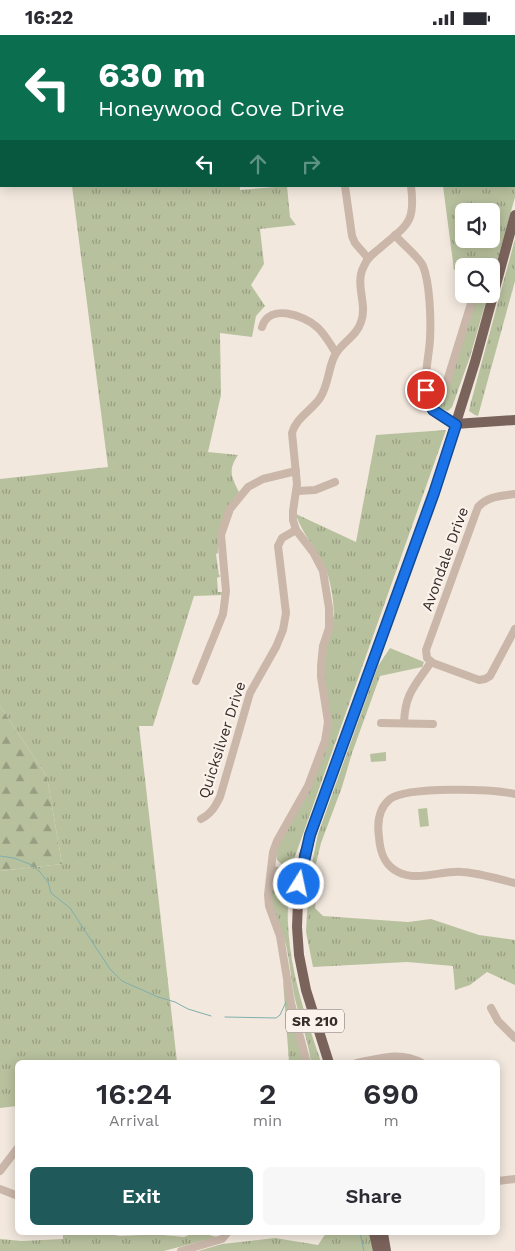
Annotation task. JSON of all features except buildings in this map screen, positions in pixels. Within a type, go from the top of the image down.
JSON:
[{"type":"main road","name":"SR 210","points":[[328,1060],[310,1006],[300,964],[297,917],[300,873],[310,835],[434,493],[477,354],[515,215]]},
{"type":"main road","points":[[456,425],[515,420]]},
{"type":"main road","points":[[374,1235],[378,1251]]},
{"type":"main road","points":[[383,1235],[386,1251]]},
{"type":"street","points":[[345,187],[352,236],[355,243],[368,258]]},
{"type":"street","points":[[306,1060],[290,995],[280,936],[269,906],[268,895],[277,841],[308,786],[324,741],[328,722],[320,677],[321,656],[330,621],[326,582],[318,561],[296,530],[293,511],[297,491],[292,441],[294,427],[324,391],[336,353],[354,334],[362,320],[360,277],[368,258],[405,226],[411,217],[413,207],[412,187]]},
{"type":"street","points":[[395,235],[418,259],[425,271],[431,328],[426,390],[433,410],[456,425]]},
{"type":"street","points":[[426,390],[437,387],[447,381],[471,303]]},
{"type":"street","points":[[262,327],[267,318],[273,315],[289,314],[299,316],[317,327],[324,334],[336,353]]},
{"type":"street","points":[[196,681],[221,623],[223,614],[226,591],[221,535],[230,509],[248,487],[263,479],[296,471]]},
{"type":"street","points":[[297,491],[315,490],[334,482]]},
{"type":"street","name":"Avondale Drive","points":[[429,660],[426,650],[478,507],[484,501],[494,497],[515,494]]},
{"type":"street","name":"Quicksilver Drive","points":[[201,819],[215,808],[220,797],[250,693],[283,631],[286,613],[278,546],[282,538],[296,530]]},
{"type":"street","points":[[404,723],[408,697],[429,660],[479,680],[485,679],[492,674],[515,629]]},
{"type":"street","points":[[380,723],[433,724]]},
{"type":"street","points":[[515,794],[492,791],[406,792],[385,804],[378,822],[381,853],[385,861],[396,872],[410,876],[462,872],[515,883]]},
{"type":"street","points":[[271,870],[300,873]]},
{"type":"street","points":[[491,1008],[498,1021],[515,1038]]},
{"type":"street","points":[[373,1060],[400,1055],[417,1060]]},
{"type":"street","points":[[0,1171],[15,1152]]},
{"type":"street","points":[[500,1181],[515,1179]]},
{"type":"street","points":[[0,1189],[15,1195]]},
{"type":"street","points":[[181,1251],[222,1239],[225,1235]]},
{"type":"green space","points":[[72,187],[240,187],[240,190],[287,187],[290,217],[296,225],[260,229],[264,264],[251,285],[265,306],[256,316],[252,337],[220,333],[221,395],[208,452],[238,455],[233,465],[232,473],[239,492],[229,506],[220,528],[218,553],[216,554],[219,575],[221,576],[217,578],[218,592],[223,592],[223,595],[194,596],[153,726],[139,726],[177,1060],[15,1060],[15,1106],[0,1108],[0,871],[62,864],[47,777],[0,706],[0,479],[108,467]]},
{"type":"green space","points":[[443,187],[515,187],[515,197],[498,258],[455,258],[455,270]]},
{"type":"green space","points":[[515,239],[515,281],[478,416],[469,411],[498,303],[500,303],[500,295]]},
{"type":"green space","points":[[473,303],[485,303],[470,357],[452,407],[448,411],[437,404],[434,398],[433,392],[443,388]]},
{"type":"green space","points":[[446,430],[292,865],[285,867],[277,860],[276,855],[279,844],[294,818],[331,723],[323,666],[333,621],[332,594],[326,570],[303,531],[296,514],[356,542],[376,435]]},
{"type":"green space","points":[[390,648],[424,662],[422,667],[380,676],[321,843],[313,876],[319,875],[315,908],[323,916],[408,922],[431,919],[479,935],[515,940],[515,985],[487,972],[470,985],[455,990],[453,966],[407,962],[313,967],[306,932],[309,878],[318,834],[378,666]]},
{"type":"green space","points":[[0,706],[47,777],[62,864],[0,871]]},
{"type":"green space","points":[[386,752],[386,761],[371,762],[370,754]]},
{"type":"green space","points":[[427,808],[429,826],[420,827],[418,809]]},
{"type":"green space","points":[[282,877],[290,881],[288,924],[292,960],[304,1012],[320,1060],[311,1060],[295,999],[286,945],[271,897],[274,882]]},
{"type":"green space","points":[[283,980],[303,1060],[289,1060]]},
{"type":"green space","points":[[63,1235],[163,1235],[184,1237],[189,1235],[209,1235],[217,1237],[164,1251],[0,1251],[0,1239],[22,1241],[63,1239]]},
{"type":"green space","points":[[325,1235],[372,1235],[375,1251],[198,1251],[222,1244],[275,1238],[318,1245]]},
{"type":"waterway","points":[[0,856],[14,858],[32,865],[39,871],[48,882],[51,893],[70,908],[110,969],[122,981],[188,1009],[211,1016]]},
{"type":"waterway","points":[[225,1017],[276,1018],[280,1015],[286,1002]]},
{"type":"waterway","points":[[360,1235],[364,1251]]},
{"type":"route","points":[[299,884],[310,835],[434,493],[456,425],[433,410],[426,390]]}]
